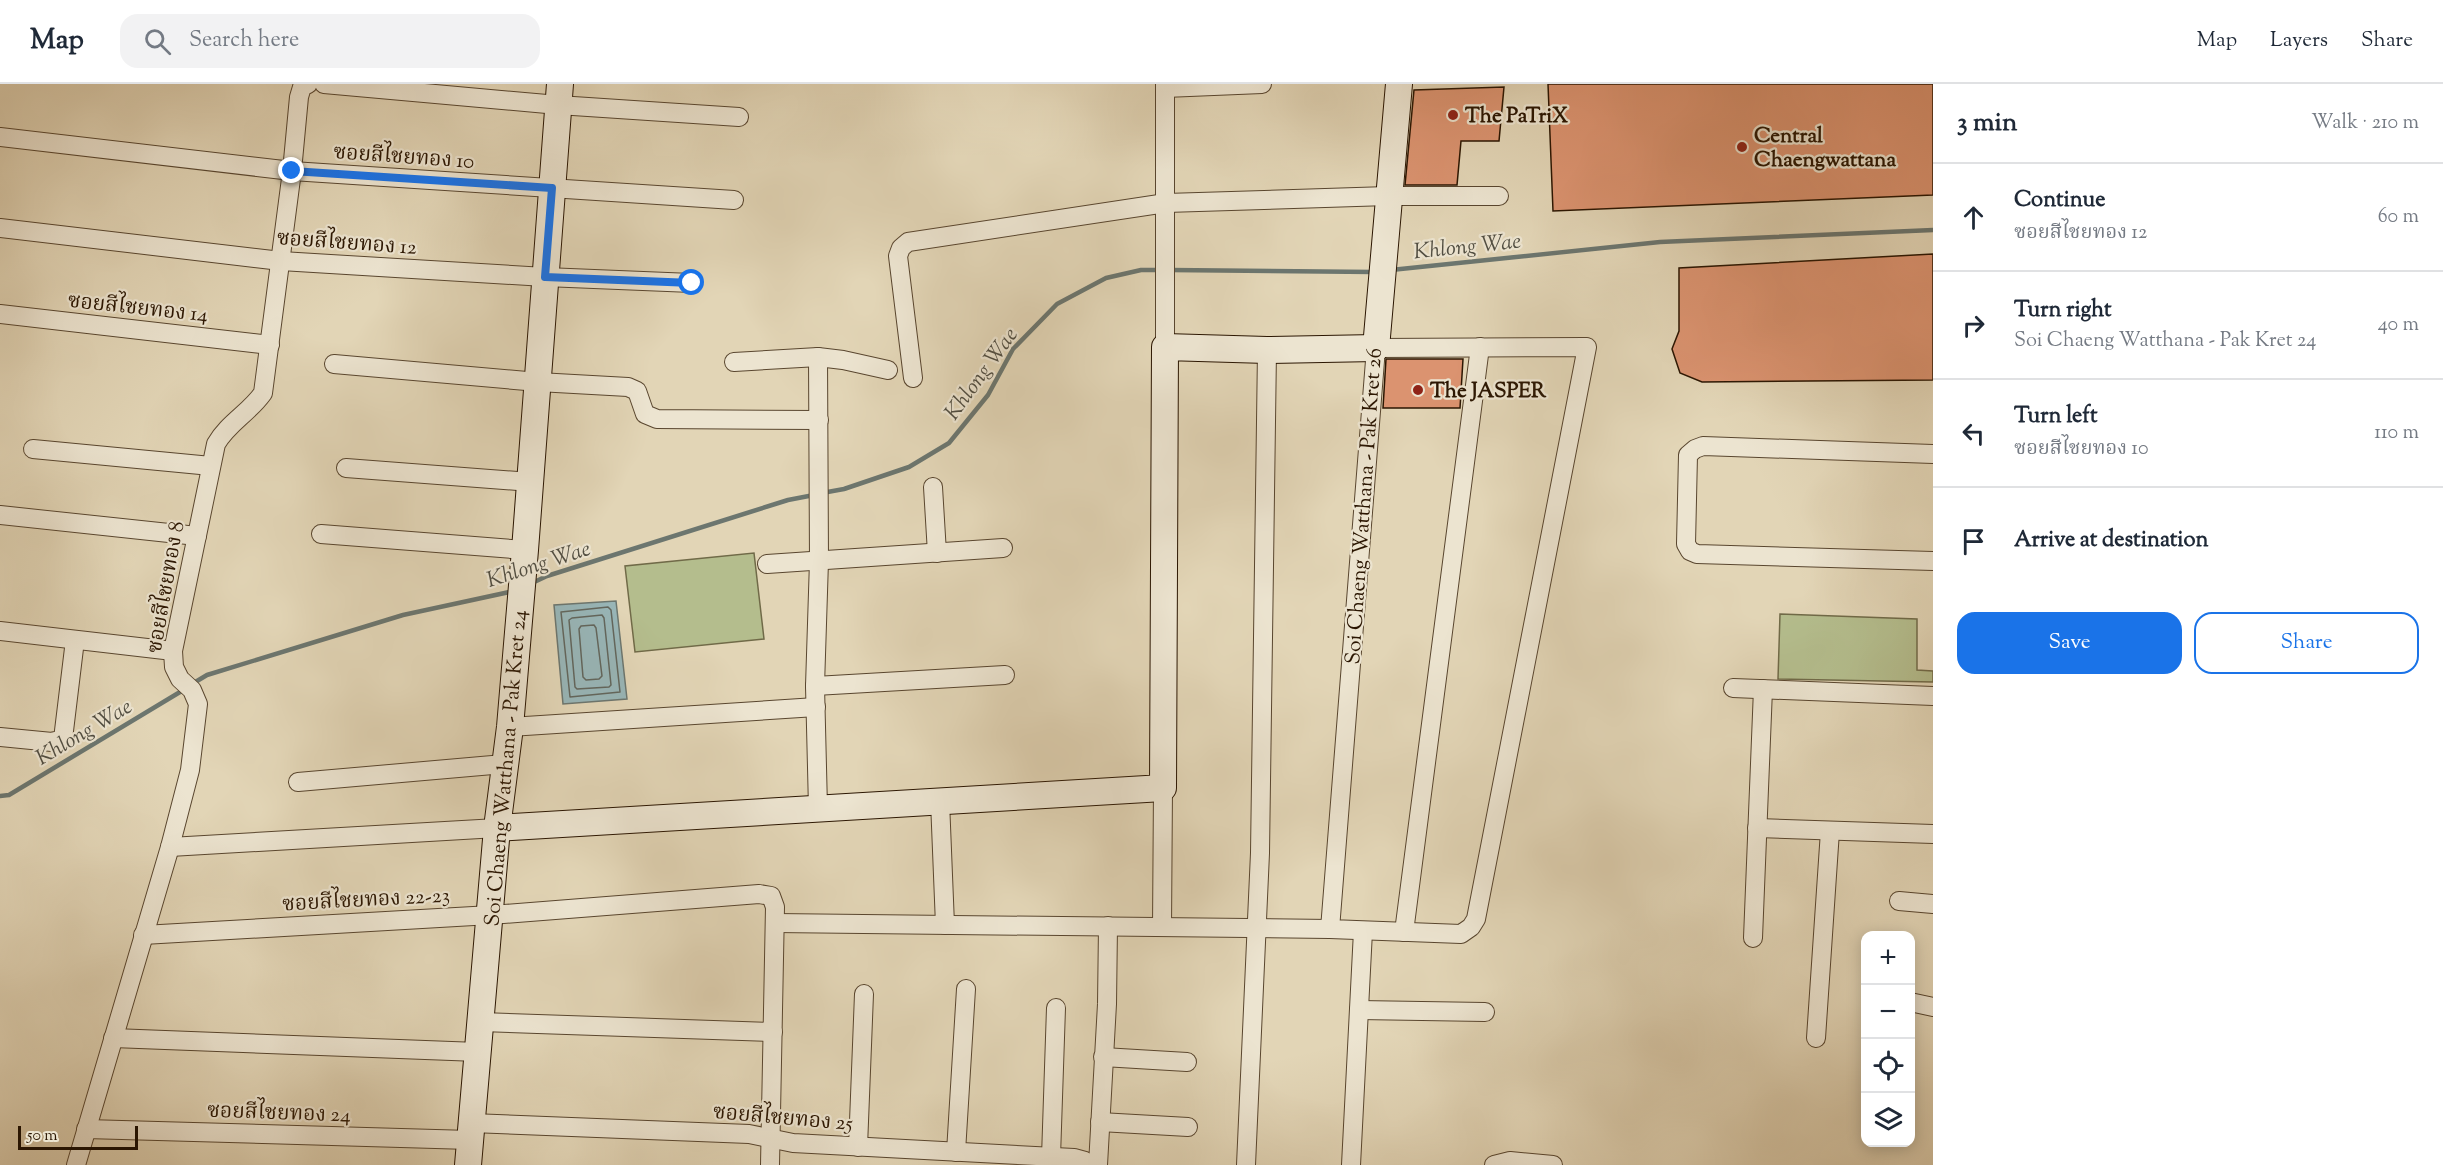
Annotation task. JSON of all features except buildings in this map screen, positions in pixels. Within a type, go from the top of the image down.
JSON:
[{"type":"street","points":[[324,84],[559,94],[739,117]]},
{"type":"street","points":[[1162,927],[1165,86],[1262,84]]},
{"type":"street","name":"Soi Chaeng Watthana - Pak Kret 26","points":[[1330,929],[1399,84]]},
{"type":"street","name":"ซอยสีไชยทอง 8","points":[[76,1165],[170,847],[190,770],[198,704],[174,667],[173,651],[216,444],[224,430],[255,405],[263,393],[292,171],[299,97],[305,85]]},
{"type":"street","name":"Soi Chaeng Watthana - Pak Kret 24","points":[[470,1143],[497,828],[510,726],[531,482],[559,94]]},
{"type":"street","name":"ซอยสีไชยทอง 10","points":[[0,137],[292,171],[734,200]]},
{"type":"street","points":[[913,378],[898,256],[901,248],[908,242],[1166,203],[1389,196],[1499,196]]},
{"type":"street","name":"ซอยสีไชยทอง 12","points":[[0,228],[280,261],[545,277],[692,283]]},
{"type":"street","name":"ซอยสีไชยทอง 14","points":[[0,314],[270,345]]},
{"type":"street","points":[[770,1165],[775,923],[1330,929],[1461,933],[1472,927],[1476,919],[1587,347],[1267,350],[1165,347]]},
{"type":"street","points":[[1404,932],[1479,347]]},
{"type":"street","points":[[1246,1165],[1260,853],[1267,350]]},
{"type":"street","points":[[734,362],[818,357],[888,370]]},
{"type":"street","points":[[818,357],[819,561],[815,686],[818,808]]},
{"type":"street","points":[[334,364],[538,382],[628,387],[637,391],[645,414],[657,419],[819,420]]},
{"type":"street","points":[[1933,454],[1703,446],[1695,449],[1688,456],[1686,544],[1690,551],[1697,554],[1933,561]]},
{"type":"street","points":[[33,449],[211,466]]},
{"type":"street","points":[[346,468],[531,482]]},
{"type":"street","points":[[933,487],[937,553]]},
{"type":"street","points":[[0,515],[196,536]]},
{"type":"street","points":[[321,534],[525,550]]},
{"type":"street","points":[[767,564],[1003,548]]},
{"type":"street","points":[[0,631],[173,651]]},
{"type":"street","points":[[0,737],[52,742],[63,739],[75,640]]},
{"type":"street","points":[[815,686],[1005,675]]},
{"type":"street","points":[[1733,688],[1933,696]]},
{"type":"street","points":[[1753,938],[1763,689]]},
{"type":"street","points":[[510,726],[816,707]]},
{"type":"street","points":[[298,782],[504,764]]},
{"type":"street","points":[[170,847],[1162,788]]},
{"type":"street","points":[[940,801],[945,925]]},
{"type":"street","points":[[1757,828],[1933,834]]},
{"type":"street","points":[[1816,1038],[1830,831]]},
{"type":"street","name":"ซอยสีไชยทอง 22-23","points":[[143,935],[491,915],[759,894],[771,896],[776,906],[775,923]]},
{"type":"street","points":[[1899,902],[1933,904]]},
{"type":"street","points":[[1098,1165],[1107,1004],[1108,926]]},
{"type":"street","points":[[1351,1165],[1363,931]]},
{"type":"street","points":[[956,1152],[966,989]]},
{"type":"street","points":[[858,1147],[864,994]]},
{"type":"street","points":[[1915,1003],[1933,1007]]},
{"type":"street","points":[[1051,1157],[1056,1008]]},
{"type":"street","points":[[1359,1010],[1485,1012]]},
{"type":"street","points":[[481,1022],[773,1032]]},
{"type":"street","points":[[113,1038],[478,1052]]},
{"type":"street","points":[[1103,1057],[1187,1062]]},
{"type":"street","points":[[1100,1122],[1188,1127]]},
{"type":"street","name":"ซอยสีไชยทอง 24","points":[[86,1129],[470,1143]]},
{"type":"street","name":"ซอยสีไชยทอง 25","points":[[470,1143],[749,1134],[793,1143],[1074,1158],[1085,1161],[1087,1165]]},
{"type":"street","points":[[1494,1165],[1510,1161],[1553,1165]]},
{"type":"green space","points":[[754,553],[764,639],[635,652],[625,566]]},
{"type":"green space","points":[[1780,614],[1917,619],[1917,670],[1933,671],[1933,682],[1778,679]]},
{"type":"water","points":[[616,601],[627,699],[563,704],[554,605]]},
{"type":"waterway","name":"Khlong Wae","points":[[1391,270],[1660,242],[1933,230]]},
{"type":"waterway","name":"Khlong Wae","points":[[822,493],[844,489],[909,467],[949,443],[988,395],[1013,349],[1057,304],[1106,278],[1141,270],[1161,270]]},
{"type":"waterway","name":"Khlong Wae","points":[[1170,270],[1374,272]]},
{"type":"waterway","name":"Khlong Wae","points":[[530,584],[547,576],[788,500],[814,495]]},
{"type":"waterway","name":"Khlong Wae","points":[[192,684],[207,675],[403,615],[514,591]]},
{"type":"waterway","name":"Khlong Wae","points":[[0,796],[9,795],[185,689]]},
{"type":"place","name":"The PaTriX","points":[[1453,115]]},
{"type":"place","name":"Central Chaengwattana","points":[[1742,147]]},
{"type":"place","name":"The JASPER","points":[[1418,390]]},
{"type":"route","points":[[292,171],[552,188],[545,277],[692,283]]}]
